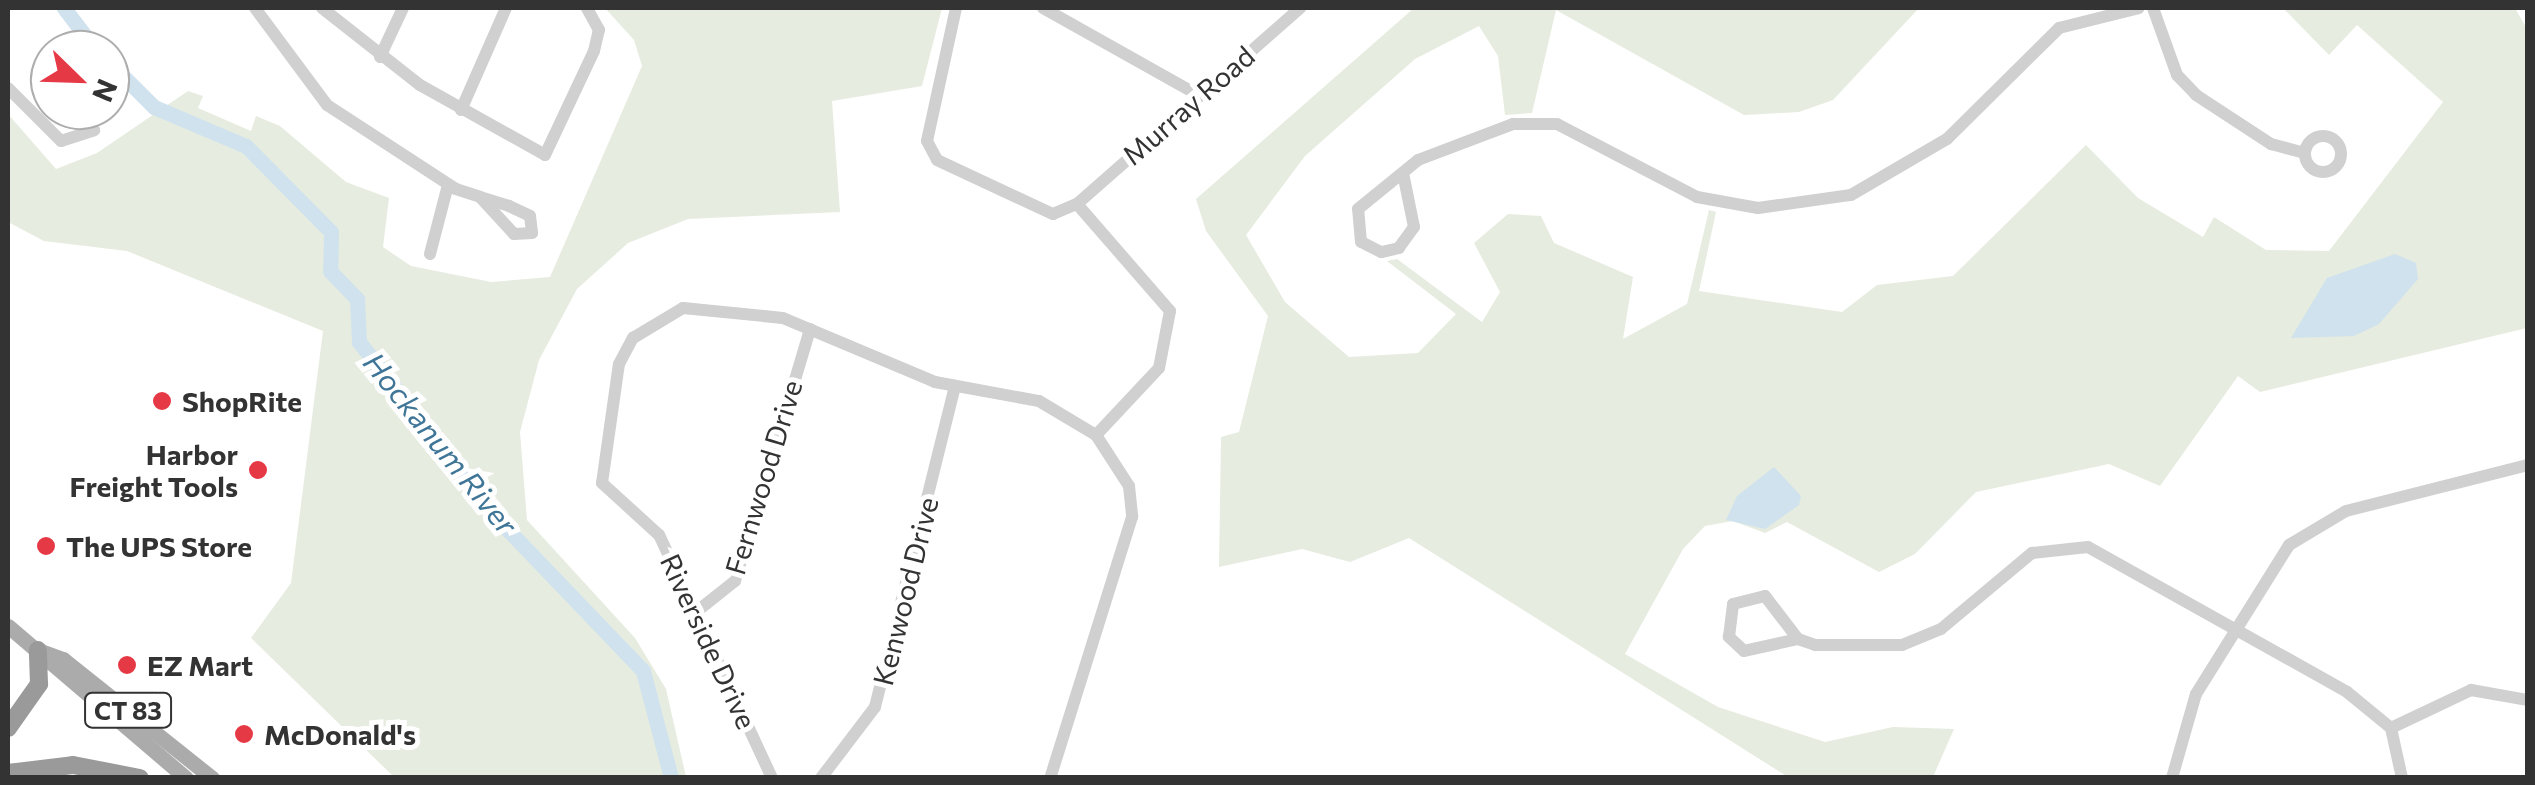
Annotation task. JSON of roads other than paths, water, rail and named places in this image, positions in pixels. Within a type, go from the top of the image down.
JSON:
[{"type":"highway","points":[[8,728],[39,683],[38,650]]},
{"type":"highway","points":[[8,773],[72,766],[140,778]]},
{"type":"main road","name":"CT 83","points":[[8,626],[38,650],[79,672],[212,778]]},
{"type":"main road","name":"CT 83","points":[[38,650],[64,682],[186,778]]},
{"type":"main road","points":[[64,682],[79,672]]},
{"type":"street","points":[[255,8],[327,105],[448,185],[480,197]]},
{"type":"street","points":[[322,8],[380,57],[461,110],[545,155],[599,30],[587,8]]},
{"type":"street","points":[[380,57],[404,8]]},
{"type":"street","points":[[461,110],[506,8]]},
{"type":"street","points":[[956,8],[930,113],[937,160],[1027,209],[1053,214],[1077,204],[1140,265],[1170,311],[1159,368],[1096,435],[1129,486],[1132,517],[1050,778]]},
{"type":"street","points":[[1043,8],[1196,94]]},
{"type":"street","name":"Murray Road","points":[[1077,204],[1196,94],[1300,8]]},
{"type":"street","points":[[1403,174],[1414,227],[1399,248],[1381,252],[1361,242],[1358,209],[1403,174],[1459,140],[1557,124],[1697,197],[1758,208],[1851,195],[1947,139],[2059,28],[2139,8]]},
{"type":"street","points":[[2153,8],[2177,75],[2196,95],[2271,144],[2305,153]]},
{"type":"street","points":[[8,88],[30,110]]},
{"type":"street","points":[[50,130],[61,141],[94,130]]},
{"type":"street","points":[[430,254],[448,185]]},
{"type":"street","name":"Riverside Drive","points":[[772,778],[659,535],[602,483],[619,364],[633,338],[683,308],[741,308],[810,329],[954,387],[1039,402],[1096,435]]},
{"type":"street","name":"Fernwood Drive","points":[[696,612],[735,581],[810,329]]},
{"type":"street","name":"Kenwood Drive","points":[[821,778],[875,707],[954,387]]},
{"type":"street","points":[[2172,778],[2180,728],[2234,628],[2289,545],[2319,524],[2528,465]]},
{"type":"street","points":[[1798,639],[1765,596],[1733,604],[1729,637],[1744,651],[1798,639],[1858,651],[1902,645],[1941,628],[2032,553],[2060,544],[2116,560],[2234,628],[2391,728],[2402,778]]},
{"type":"street","points":[[2391,728],[2471,690],[2528,700]]},
{"type":"water","points":[[2395,254],[2416,263],[2418,279],[2379,324],[2354,336],[2291,338],[2327,278]]},
{"type":"water","points":[[1774,467],[1801,496],[1799,505],[1765,529],[1726,520],[1737,496]]},
{"type":"waterway","name":"Hockanum River","points":[[64,8],[81,30]]},
{"type":"waterway","name":"Hockanum River","points":[[130,83],[154,107],[246,146],[331,232],[330,271],[357,299],[359,342],[508,530],[643,671],[671,778]]},
{"type":"place","name":"ShopRite","points":[[162,401]]},
{"type":"place","name":"Harbor Freight Tools","points":[[258,470]]},
{"type":"place","name":"The UPS Store","points":[[46,546]]},
{"type":"place","name":"EZ Mart","points":[[127,665]]},
{"type":"place","name":"McDonald's","points":[[244,734]]}]
